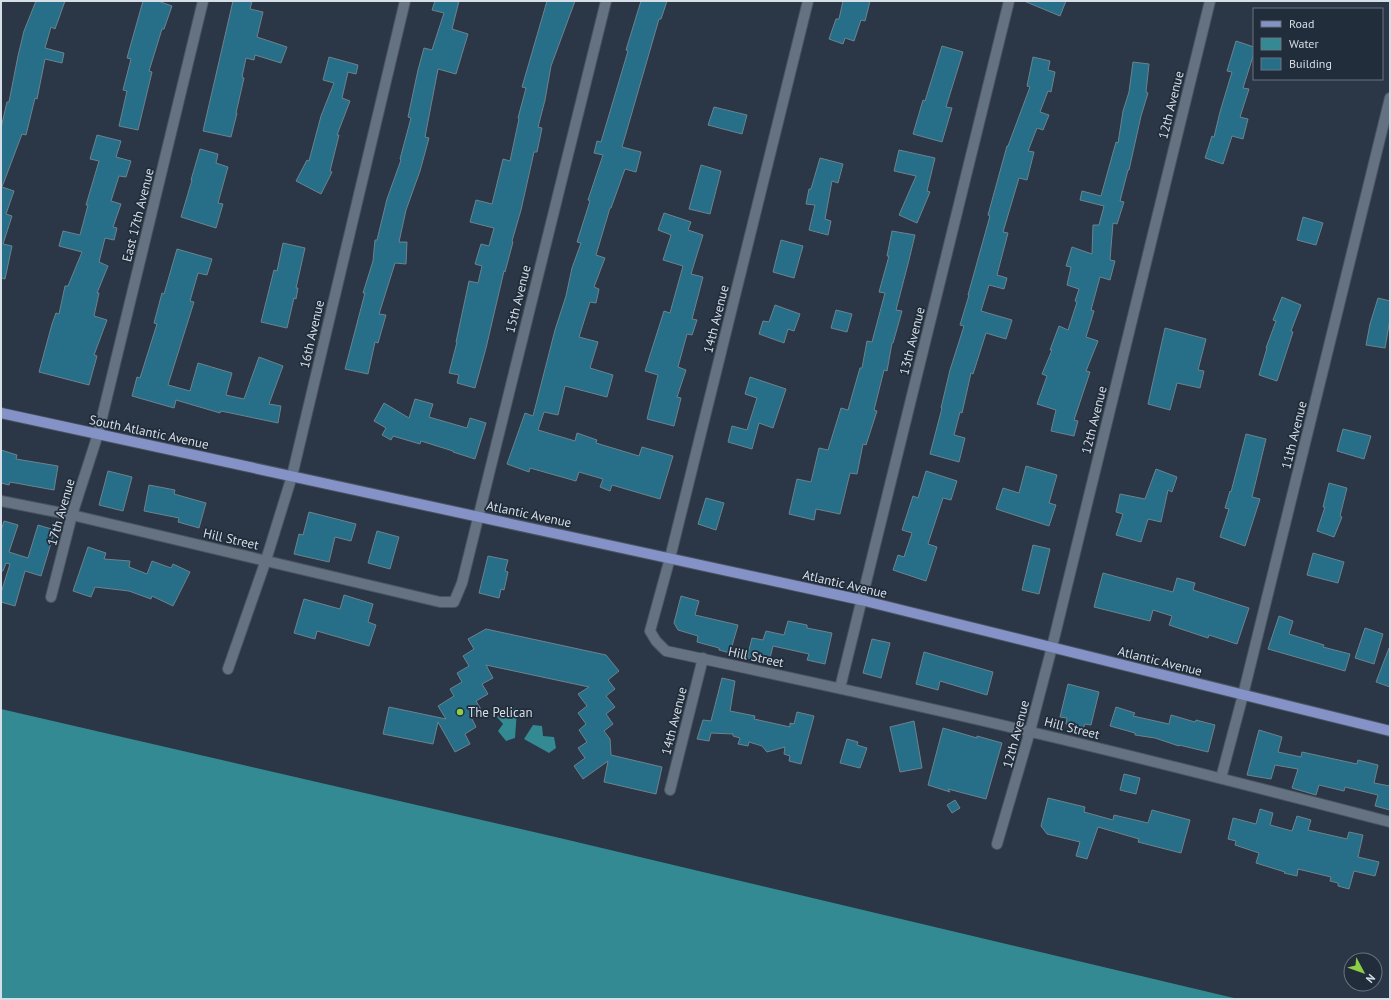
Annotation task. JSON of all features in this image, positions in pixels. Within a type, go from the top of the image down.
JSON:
[{"type":"main road","name":"South Atlantic Avenue","points":[[1,413],[292,476]]},
{"type":"main road","name":"Atlantic Avenue","points":[[292,476],[861,600],[1390,731]]},
{"type":"street","name":"East 17th Avenue","points":[[98,434],[203,1]]},
{"type":"street","name":"16th Avenue","points":[[228,669],[266,560],[292,476],[405,1]]},
{"type":"street","name":"15th Avenue","points":[[454,602],[462,583],[606,1]]},
{"type":"street","name":"14th Avenue","points":[[656,641],[650,631],[670,558],[808,1]]},
{"type":"street","name":"13th Avenue","points":[[840,688],[1009,1]]},
{"type":"street","name":"12th Avenue","points":[[997,844],[1030,732],[1052,647],[1210,1]]},
{"type":"street","name":"11th Avenue","points":[[1221,778],[1243,695],[1390,98]]},
{"type":"street","name":"17th Avenue","points":[[51,597],[72,515],[98,434]]},
{"type":"street","name":"Hill Street","points":[[1,501],[72,515],[440,602],[454,602]]},
{"type":"street","name":"Hill Street","points":[[656,641],[666,651],[840,688],[1030,732],[1221,778],[1390,822]]},
{"type":"street","name":"14th Avenue","points":[[670,790],[702,658]]},
{"type":"water","points":[[508,706],[517,710],[515,738],[506,741],[498,731],[503,724],[497,717]]},
{"type":"water","points":[[1,709],[564,839],[1238,999],[1,999]]},
{"type":"water","points":[[533,725],[542,726],[543,736],[554,737],[556,748],[549,753],[524,739]]},
{"type":"building","points":[[36,1],[65,1],[55,29],[51,27],[45,48],[64,53],[62,63],[45,59],[37,99],[35,98],[26,135],[22,134],[2,187],[14,191],[6,214],[12,216],[3,244],[12,246],[5,279],[1,278],[1,128],[7,102],[9,102],[24,31]]},
{"type":"building","points":[[143,1],[158,1],[172,6],[164,29],[162,29],[149,71],[152,72],[138,130],[119,126],[127,91],[123,90],[131,59],[127,58]]},
{"type":"building","points":[[233,1],[252,1],[250,9],[263,12],[257,37],[287,47],[281,63],[255,55],[254,60],[246,58],[242,77],[244,78],[231,137],[203,131]]},
{"type":"building","points":[[435,1],[459,1],[452,29],[468,34],[456,74],[438,69],[425,137],[429,138],[420,171],[406,210],[399,242],[407,242],[406,264],[395,263],[379,314],[386,315],[378,343],[375,342],[368,374],[345,369],[365,293],[363,293],[373,261],[375,240],[377,240],[387,199],[401,160],[400,159],[411,118],[408,117],[424,48],[432,50],[444,13],[432,10]]},
{"type":"building","points":[[547,1],[575,1],[551,66],[545,100],[538,127],[542,128],[537,152],[534,152],[521,210],[512,241],[513,242],[505,272],[504,271],[475,388],[457,383],[459,375],[449,373],[457,342],[469,281],[478,283],[482,266],[475,264],[481,244],[489,246],[494,228],[470,222],[476,200],[492,204],[503,159],[510,161],[518,118],[526,88],[522,87]]},
{"type":"building","points":[[641,1],[667,1],[661,19],[659,19],[622,147],[641,152],[636,172],[625,169],[610,208],[596,255],[605,258],[594,287],[599,289],[596,303],[590,302],[579,337],[598,342],[590,368],[613,375],[607,397],[565,386],[558,415],[544,412],[538,430],[575,441],[577,433],[597,440],[596,443],[639,456],[642,447],[673,456],[660,499],[612,485],[610,491],[600,487],[603,479],[579,472],[576,481],[530,468],[529,472],[507,464],[525,413],[533,416],[555,330],[566,296],[572,268],[581,243],[577,242],[590,201],[588,200],[603,155],[594,153],[597,141],[601,142]]},
{"type":"building","points":[[843,1],[870,1],[865,21],[861,20],[854,41],[845,38],[843,44],[829,39],[836,19],[839,19]]},
{"type":"building","points":[[1024,1],[1066,1],[1060,16]]},
{"type":"building","points":[[1236,41],[1253,47],[1253,56],[1243,88],[1249,89],[1240,117],[1248,119],[1243,139],[1232,136],[1223,164],[1205,158],[1212,136],[1214,137],[1232,72],[1227,71]]},
{"type":"building","points":[[942,46],[963,52],[946,107],[952,108],[942,142],[913,134]]},
{"type":"building","points":[[329,57],[358,65],[356,74],[348,72],[342,98],[350,101],[337,135],[339,135],[330,171],[332,172],[321,194],[296,181],[307,160],[309,161],[321,116],[334,83],[323,80]]},
{"type":"building","points":[[1033,57],[1050,61],[1048,70],[1055,72],[1051,92],[1048,91],[1040,112],[1049,115],[1043,130],[1037,128],[1028,151],[1034,152],[1027,180],[1019,178],[1003,232],[1008,233],[997,275],[1007,278],[1004,289],[989,285],[981,311],[1012,320],[1006,339],[986,333],[973,374],[971,373],[962,413],[960,412],[954,435],[965,438],[959,462],[930,454],[950,370],[964,326],[960,325],[990,216],[988,215],[1007,146],[1030,87],[1027,86]]},
{"type":"building","points":[[1133,62],[1149,64],[1146,92],[1148,93],[1120,201],[1124,202],[1117,224],[1113,223],[1110,260],[1115,261],[1110,280],[1100,277],[1091,310],[1094,311],[1086,337],[1098,341],[1086,371],[1090,372],[1074,420],[1078,421],[1074,436],[1051,431],[1056,410],[1037,404],[1047,376],[1042,374],[1052,350],[1050,350],[1059,326],[1068,330],[1077,302],[1075,301],[1079,289],[1067,285],[1071,267],[1066,266],[1072,247],[1092,254],[1093,225],[1099,225],[1104,206],[1080,200],[1082,191],[1101,196],[1116,142],[1118,143],[1123,111],[1129,92]]},
{"type":"building","points":[[714,107],[747,115],[742,134],[708,125]]},
{"type":"building","points":[[97,135],[121,141],[116,157],[131,161],[126,177],[119,176],[111,201],[121,204],[113,227],[117,228],[114,240],[105,238],[99,262],[108,266],[97,293],[99,293],[94,316],[107,320],[94,355],[97,356],[89,385],[39,372],[52,324],[56,313],[59,314],[65,286],[68,286],[82,252],[59,246],[63,231],[80,235],[88,205],[86,205],[99,161],[90,159]]},
{"type":"building","points":[[200,149],[218,154],[216,163],[228,167],[218,203],[223,204],[216,228],[181,217]]},
{"type":"building","points":[[899,150],[935,158],[927,191],[930,192],[917,223],[899,215],[916,176],[894,171]]},
{"type":"building","points":[[820,158],[843,164],[838,183],[832,181],[825,219],[831,221],[828,235],[809,230],[815,205],[806,204],[809,189],[811,189]]},
{"type":"building","points":[[701,165],[721,171],[710,214],[689,209]]},
{"type":"building","points":[[664,213],[691,222],[688,230],[703,235],[691,274],[703,277],[692,319],[697,320],[692,335],[687,334],[678,367],[686,370],[677,397],[681,398],[674,426],[647,419],[658,375],[645,371],[664,311],[670,313],[683,266],[663,260],[671,235],[658,230]]},
{"type":"building","points":[[1303,217],[1323,223],[1316,245],[1297,240]]},
{"type":"building","points":[[892,231],[915,235],[896,310],[902,311],[892,343],[887,371],[884,370],[874,410],[877,411],[866,445],[863,444],[857,474],[850,473],[840,514],[816,509],[814,520],[789,514],[797,479],[811,482],[819,448],[828,450],[841,408],[848,410],[860,368],[862,368],[867,341],[872,342],[885,293],[879,292],[889,256],[887,256]]},
{"type":"building","points":[[781,240],[803,246],[794,278],[773,272]]},
{"type":"building","points":[[283,243],[305,248],[296,288],[298,288],[296,299],[294,298],[287,328],[261,322],[274,270],[277,271]]},
{"type":"building","points":[[177,249],[212,259],[207,275],[198,273],[190,301],[194,302],[168,385],[190,391],[198,363],[232,373],[226,395],[244,399],[259,357],[283,366],[269,404],[281,406],[278,423],[221,411],[220,413],[176,400],[174,408],[132,396],[137,377],[140,378],[157,324],[154,323],[162,293],[164,294]]},
{"type":"building","points":[[1282,297],[1301,305],[1291,331],[1293,332],[1277,381],[1259,375],[1266,348],[1276,321],[1273,320]]},
{"type":"building","points":[[1378,298],[1390,301],[1390,319],[1385,348],[1366,345],[1370,324]]},
{"type":"building","points":[[775,305],[800,314],[794,331],[788,329],[784,343],[759,334],[763,321],[769,322]]},
{"type":"building","points":[[836,310],[852,314],[847,332],[831,328]]},
{"type":"building","points":[[1165,328],[1206,339],[1198,370],[1204,371],[1200,388],[1177,383],[1170,410],[1148,404]]},
{"type":"building","points":[[750,377],[786,389],[773,428],[759,423],[752,449],[728,442],[732,426],[747,430],[757,398],[745,394]]},
{"type":"building","points":[[415,399],[433,404],[429,417],[467,428],[470,418],[486,423],[475,459],[421,441],[420,444],[393,436],[391,440],[382,435],[386,428],[374,421],[384,403],[409,418]]},
{"type":"building","points":[[1343,429],[1371,436],[1364,459],[1337,451]]},
{"type":"building","points":[[1246,434],[1266,439],[1252,497],[1260,499],[1245,546],[1220,537],[1229,509],[1225,508],[1230,491],[1231,492]]},
{"type":"building","points":[[1,450],[17,455],[16,459],[58,466],[54,490],[10,482],[9,485],[1,483]]},
{"type":"building","points":[[1026,466],[1057,475],[1049,503],[1056,505],[1049,526],[996,509],[1003,488],[1019,493]]},
{"type":"building","points":[[1156,469],[1177,477],[1172,492],[1168,490],[1161,522],[1148,519],[1141,542],[1116,535],[1123,514],[1116,512],[1120,494],[1145,499]]},
{"type":"building","points":[[108,471],[132,477],[123,511],[99,505]]},
{"type":"building","points":[[926,471],[957,481],[951,500],[943,498],[928,544],[937,547],[926,581],[893,570],[898,555],[904,557],[912,533],[902,530],[913,496],[918,498]]},
{"type":"building","points":[[1329,483],[1347,488],[1340,516],[1342,517],[1334,537],[1317,531],[1325,507],[1323,507]]},
{"type":"building","points":[[149,485],[175,490],[174,494],[206,503],[199,528],[178,522],[179,518],[144,511]]},
{"type":"building","points":[[706,498],[724,503],[716,530],[698,524]]},
{"type":"building","points":[[309,512],[356,524],[351,541],[335,537],[329,562],[294,554],[299,534],[303,535]]},
{"type":"building","points":[[4,521],[18,525],[9,552],[28,558],[38,525],[55,530],[41,576],[25,571],[15,606],[1,602],[1,593],[10,564],[6,563],[3,571],[1,571],[1,531]]},
{"type":"building","points":[[377,531],[399,537],[390,569],[368,563]]},
{"type":"building","points":[[1033,545],[1050,549],[1039,594],[1022,590]]},
{"type":"building","points":[[88,547],[106,553],[104,559],[130,561],[129,567],[147,574],[152,561],[171,568],[173,564],[190,572],[173,606],[152,596],[151,599],[129,591],[95,587],[91,597],[73,591]]},
{"type":"building","points":[[1313,553],[1344,562],[1338,583],[1307,575]]},
{"type":"building","points":[[488,556],[508,560],[505,571],[508,572],[504,590],[501,589],[499,598],[479,593]]},
{"type":"building","points":[[1103,573],[1173,592],[1177,578],[1195,583],[1193,590],[1249,608],[1237,644],[1209,635],[1208,638],[1169,625],[1172,616],[1153,610],[1150,621],[1094,607]]},
{"type":"building","points":[[344,595],[373,604],[368,622],[376,625],[369,646],[317,631],[315,639],[294,633],[304,599],[340,609]]},
{"type":"building","points":[[681,596],[699,601],[695,615],[738,625],[730,653],[719,650],[719,648],[697,642],[698,636],[678,630],[674,623]]},
{"type":"building","points":[[1279,616],[1293,621],[1289,634],[1324,645],[1323,647],[1350,654],[1345,671],[1268,649]]},
{"type":"building","points":[[788,621],[807,625],[807,628],[832,633],[825,664],[807,660],[809,654],[773,646],[769,662],[747,658],[752,638],[763,640],[766,631],[784,635]]},
{"type":"building","points":[[1365,628],[1383,634],[1374,664],[1355,658]]},
{"type":"building","name":"The Pelican","points":[[486,629],[606,655],[619,671],[608,680],[615,689],[606,696],[615,707],[606,714],[613,724],[604,731],[610,739],[611,755],[662,767],[656,794],[604,782],[608,761],[583,779],[574,766],[585,758],[578,748],[587,742],[579,730],[586,724],[578,713],[587,706],[578,694],[589,687],[486,665],[493,678],[482,684],[488,694],[476,701],[482,711],[471,717],[476,727],[465,734],[470,744],[455,752],[438,722],[433,744],[383,734],[389,707],[446,719],[438,706],[454,696],[450,689],[462,682],[457,673],[469,666],[463,656],[474,649],[468,639]]},
{"type":"building","points":[[872,639],[890,643],[881,678],[863,673]]},
{"type":"building","points":[[1389,648],[1390,649],[1390,687],[1376,682]]},
{"type":"building","points":[[924,652],[993,672],[987,695],[940,681],[938,690],[916,684]]},
{"type":"building","points":[[722,678],[735,681],[730,711],[755,716],[754,719],[790,727],[790,723],[794,724],[797,712],[814,716],[801,764],[789,761],[790,756],[784,754],[785,747],[767,752],[762,746],[749,742],[748,746],[738,744],[740,738],[733,736],[733,734],[711,733],[709,741],[697,739],[703,720],[711,721]]},
{"type":"building","points":[[1068,684],[1099,692],[1091,725],[1085,724],[1083,729],[1066,724],[1067,718],[1060,717]]},
{"type":"building","points":[[1116,707],[1135,713],[1133,716],[1169,724],[1171,715],[1195,722],[1196,720],[1215,725],[1208,752],[1179,746],[1155,738],[1135,735],[1135,733],[1110,726]]},
{"type":"building","points":[[914,721],[922,768],[900,772],[890,727]]},
{"type":"building","points":[[943,728],[977,738],[977,736],[1002,743],[986,799],[948,789],[950,792],[928,785]]},
{"type":"building","points":[[1259,730],[1282,737],[1278,752],[1301,757],[1302,752],[1357,764],[1358,760],[1378,765],[1374,783],[1390,786],[1390,810],[1375,806],[1378,795],[1345,787],[1344,791],[1319,785],[1316,795],[1292,788],[1298,769],[1275,765],[1271,779],[1247,775]]},
{"type":"building","points":[[847,739],[858,742],[857,745],[867,748],[860,768],[840,763]]},
{"type":"building","points":[[1124,774],[1140,778],[1136,794],[1120,790]]},
{"type":"building","points":[[1048,798],[1085,807],[1084,812],[1113,820],[1114,815],[1148,823],[1152,810],[1190,820],[1181,853],[1138,842],[1139,839],[1098,827],[1087,859],[1076,856],[1080,842],[1047,834],[1041,826]]},
{"type":"building","points":[[955,800],[960,808],[952,813],[947,805]]},
{"type":"building","points":[[1260,809],[1273,813],[1270,825],[1292,831],[1297,816],[1311,820],[1308,830],[1347,839],[1349,832],[1363,835],[1358,857],[1379,862],[1375,876],[1354,871],[1349,889],[1338,886],[1338,883],[1330,881],[1331,877],[1298,869],[1297,876],[1256,863],[1259,853],[1235,845],[1236,841],[1228,839],[1233,818],[1256,824]]},
{"type":"place","name":"The Pelican","points":[[460,712]]}]
